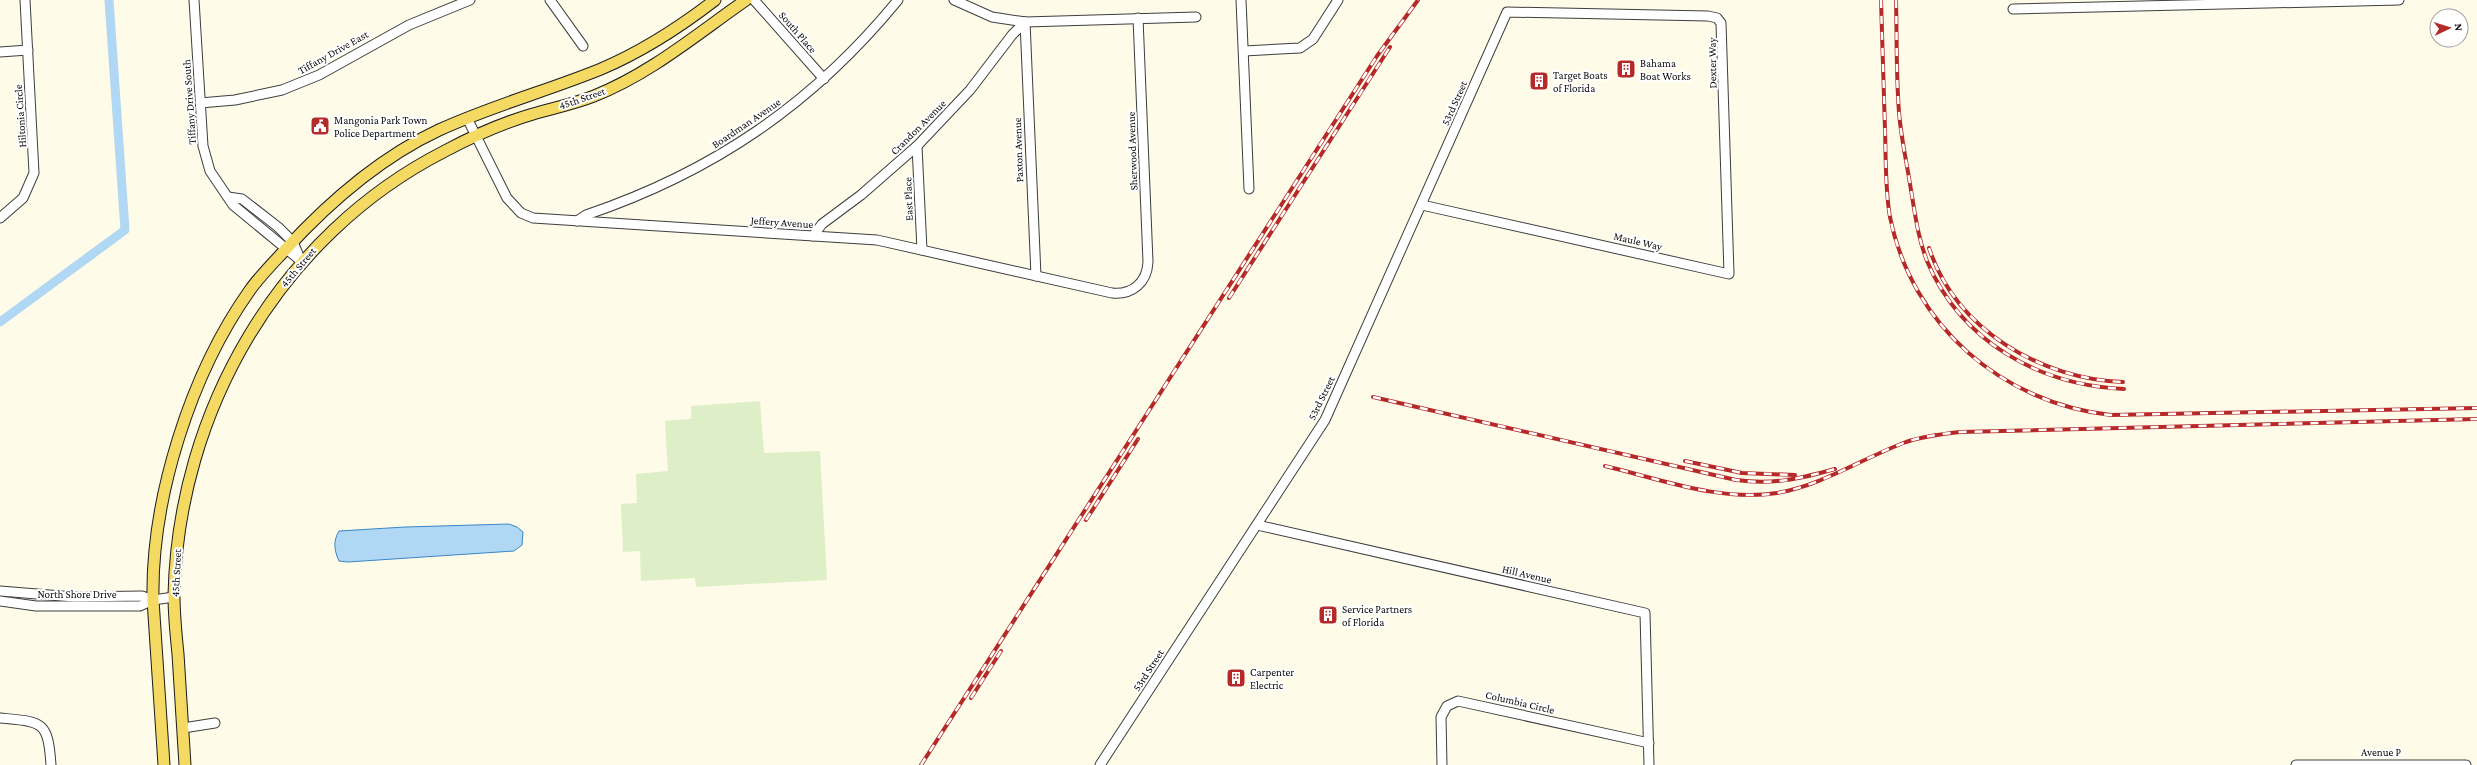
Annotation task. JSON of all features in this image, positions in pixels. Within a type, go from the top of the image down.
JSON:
[{"type":"main road","name":"45th Street","points":[[164,765],[152,579],[159,516],[175,450],[194,396],[233,317],[251,289],[293,242],[350,188],[379,166],[435,132],[467,118],[576,79],[632,54],[690,19],[714,0]]},
{"type":"main road","name":"45th Street","points":[[185,765],[174,597],[182,510],[189,479],[208,419],[243,344],[275,295],[301,262],[343,221],[392,182],[422,163],[476,135],[534,114],[594,96],[626,81],[682,47],[746,0]]},
{"type":"street","name":"Hiltonia Circle","points":[[0,218],[23,198],[34,173],[25,0]]},
{"type":"street","name":"Tiffany Drive South","points":[[194,0],[200,103],[206,159],[213,176],[233,205],[285,251],[301,262]]},
{"type":"street","name":"Tiffany Drive East","points":[[200,103],[235,100],[282,90],[319,75],[409,25],[470,0]]},
{"type":"street","points":[[550,0],[583,46]]},
{"type":"street","name":"South Place","points":[[754,0],[824,80]]},
{"type":"street","name":"Boardman Avenue","points":[[576,221],[586,215],[653,190],[718,157],[771,122],[824,80],[877,25],[898,0]]},
{"type":"street","points":[[954,0],[992,18],[1025,22],[1196,16]]},
{"type":"street","points":[[1241,0],[1249,189]]},
{"type":"street","points":[[1244,51],[1300,48],[1313,39],[1338,0]]},
{"type":"street","points":[[2013,9],[2399,0]]},
{"type":"street","name":"Dexter Way","points":[[1507,12],[1708,16],[1717,18],[1723,30],[1726,151]]},
{"type":"street","name":"53rd Street","points":[[1100,765],[1325,420],[1507,12]]},
{"type":"street","name":"Sherwood Avenue","points":[[1138,18],[1148,262],[1142,281]]},
{"type":"street","name":"Crandon Avenue","points":[[813,236],[822,224],[861,195],[918,146],[970,90],[1012,35],[1025,22]]},
{"type":"street","name":"Paxton Avenue","points":[[1025,22],[1036,276]]},
{"type":"street","points":[[0,52],[28,50]]},
{"type":"street","name":"Jeffery Avenue","points":[[467,118],[507,198],[515,208],[533,218],[877,240],[1118,294],[1132,290],[1142,281]]},
{"type":"street","name":"East Place","points":[[918,146],[922,250]]},
{"type":"street","name":"Maule Way","points":[[1422,205],[1728,274],[1726,151]]},
{"type":"street","points":[[228,197],[242,199],[278,227],[293,242],[301,262]]},
{"type":"street","name":"Hill Avenue","points":[[1257,525],[1645,613],[1649,765]]},
{"type":"street","name":"North Shore Drive","points":[[0,591],[74,597],[142,596],[153,600]]},
{"type":"street","points":[[19,593],[46,606]]},
{"type":"street","name":"North Shore Drive","points":[[0,601],[46,606],[140,606],[153,600],[174,597]]},
{"type":"street","name":"Columbia Circle","points":[[1442,765],[1440,717],[1447,706],[1458,701],[1649,743]]},
{"type":"street","points":[[0,718],[31,721],[43,727],[50,742],[51,765]]},
{"type":"street","points":[[183,728],[215,723]]},
{"type":"street","name":"Avenue P","points":[[2296,765],[2466,765]]},
{"type":"green space","points":[[760,401],[764,453],[820,451],[827,580],[696,587],[695,578],[641,581],[640,551],[623,552],[621,504],[637,503],[636,474],[668,471],[665,421],[691,419],[691,406]]},
{"type":"water","points":[[509,524],[517,527],[523,532],[522,545],[514,551],[348,562],[339,561],[335,549],[335,542],[339,531],[405,527]]},
{"type":"waterway","points":[[0,322],[125,230],[109,0]]},
{"type":"railway","points":[[921,765],[1377,56],[1418,0]]},
{"type":"railway","points":[[1881,0],[1887,196],[1890,217],[1901,256],[1918,292],[1941,324],[1968,352],[1999,376],[2034,394],[2071,408],[2111,415],[2477,408]]},
{"type":"railway","points":[[1896,0],[1897,70],[1900,122],[1915,217],[1921,244],[1927,261],[1942,290],[1960,315],[1982,336],[2006,354],[2033,368],[2062,379],[2093,386],[2124,389]]},
{"type":"railway","points":[[1229,298],[1390,47]]},
{"type":"railway","points":[[1929,248],[1942,277],[1959,303],[1981,326],[2005,345],[2033,360],[2062,371],[2092,379],[2123,382]]},
{"type":"railway","points":[[1373,397],[1736,480],[1762,482],[1786,480],[1810,476],[1835,469]]},
{"type":"railway","points":[[1605,466],[1690,488],[1712,492],[1756,495],[1777,493],[1811,484],[1890,448],[1913,440],[1940,434],[1960,432],[2477,419]]},
{"type":"railway","points":[[1086,520],[1138,439]]},
{"type":"railway","points":[[1685,461],[1742,473],[1795,475]]},
{"type":"railway","points":[[971,698],[1001,651]]},
{"type":"place","name":"Bahama Boat Works","points":[[1626,69]]},
{"type":"place","name":"Target Boats of Florida","points":[[1539,81]]},
{"type":"place","name":"Mangonia Park Town Police Department","points":[[320,126]]},
{"type":"place","name":"Service Partners of Florida","points":[[1328,615]]},
{"type":"place","name":"Carpenter Electric","points":[[1236,678]]}]
